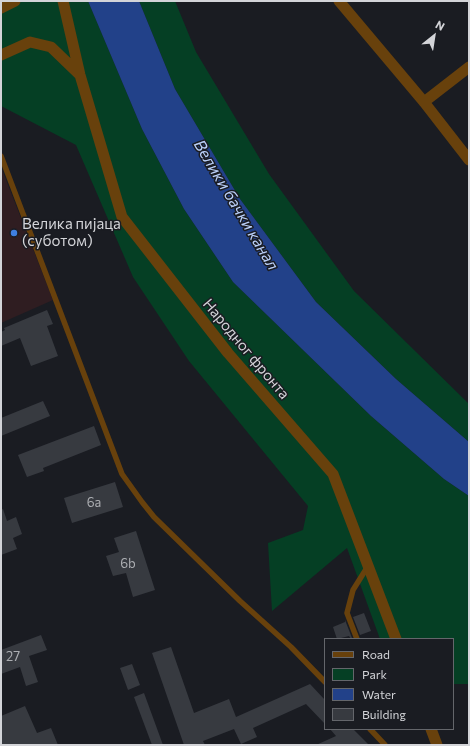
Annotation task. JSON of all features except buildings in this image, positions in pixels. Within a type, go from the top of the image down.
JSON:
[{"type":"street","points":[[1,8],[15,1]]},
{"type":"street","name":"Народног фронта","points":[[63,1],[80,76],[122,217],[228,353],[333,474],[396,638]]},
{"type":"street","points":[[339,1],[424,102],[469,160]]},
{"type":"street","points":[[1,55],[30,42],[51,47],[80,76]]},
{"type":"street","points":[[424,102],[469,67]]},
{"type":"street","points":[[431,730],[437,745]]},
{"type":"lane","points":[[1,156],[122,474],[142,502],[168,531],[240,601],[291,647],[324,681]]},
{"type":"lane","points":[[357,638],[347,613],[353,590],[368,565]]},
{"type":"lane","points":[[371,730],[385,745]]},
{"type":"shaded area","name":"Велика пијаца (суботом)","points":[[1,167],[53,300],[1,323]]},
{"type":"green space","points":[[1,1],[88,1],[142,129],[184,209],[233,282],[371,416],[444,479],[469,496],[469,684],[454,684],[454,638],[380,638],[347,548],[272,611],[268,543],[303,530],[308,506],[189,361],[133,277],[76,145],[1,106]]},
{"type":"green space","points":[[139,1],[175,1],[196,52],[269,174],[354,291],[469,404],[469,442],[396,379],[316,302],[240,199],[175,89]]},
{"type":"water","name":"Велики бачки канал","points":[[88,1],[139,1],[175,89],[240,199],[316,302],[396,379],[469,442],[469,496],[444,479],[371,416],[233,282],[184,209],[142,129]]},
{"type":"place","name":"Велика пијаца (суботом)","points":[[14,233]]}]
